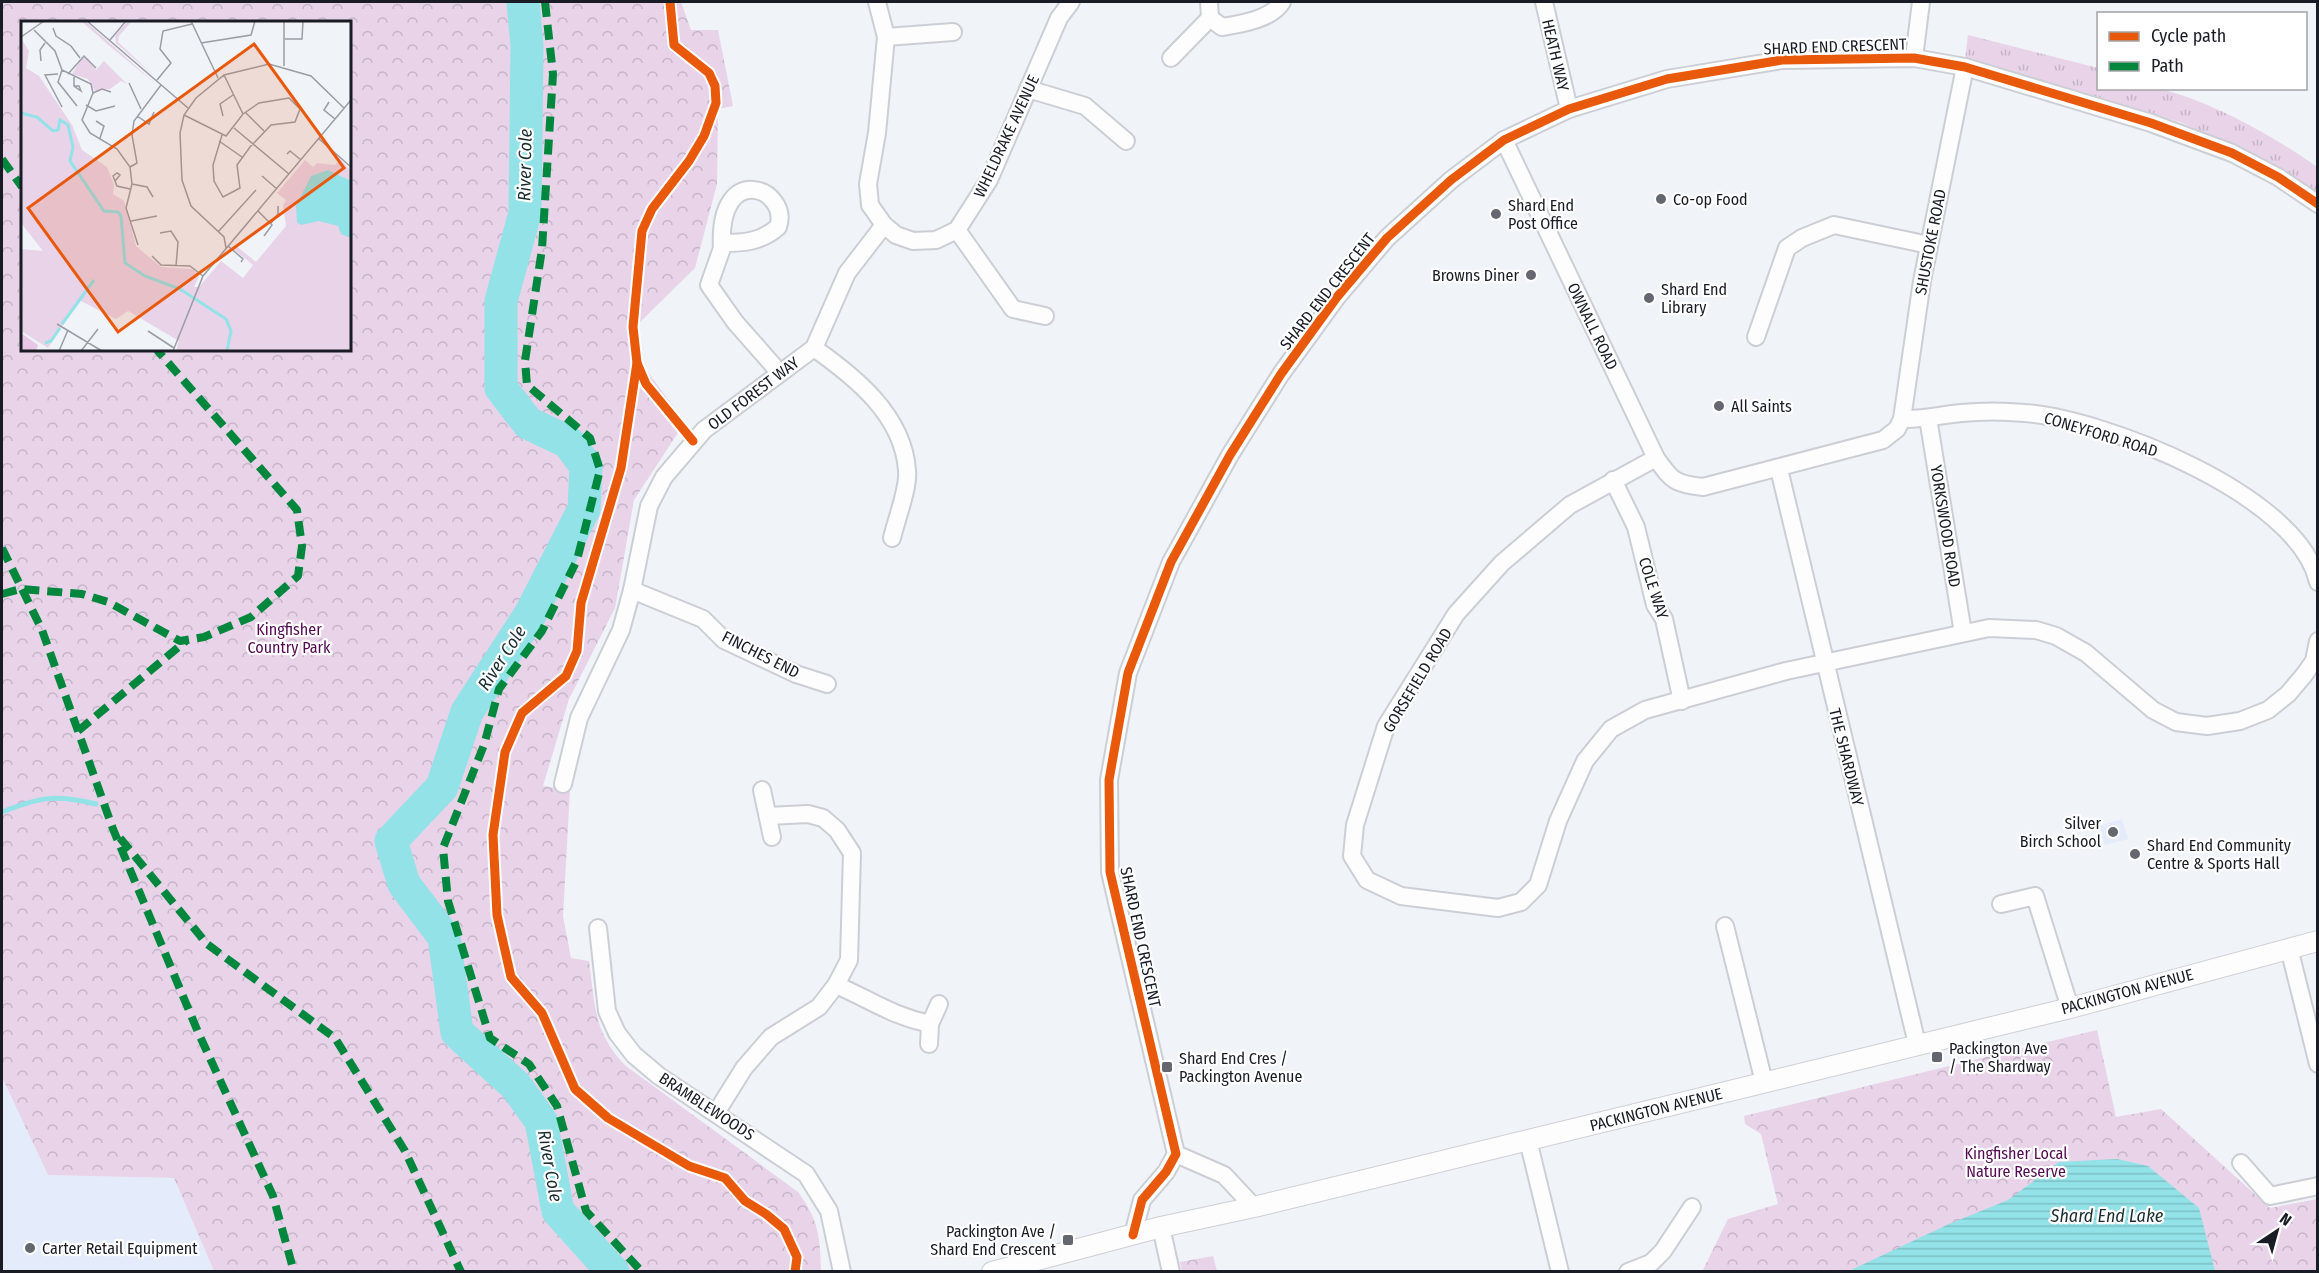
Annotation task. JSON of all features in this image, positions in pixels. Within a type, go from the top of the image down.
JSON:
[{"type":"street","points":[[877,2],[886,38],[877,133],[868,184],[870,205],[884,225],[896,235],[913,240],[936,240],[957,230],[1013,309],[1045,316]]},
{"type":"street","name":"WHELDRAKE AVENUE","points":[[957,230],[989,180],[1059,18],[1071,2]]},
{"type":"street","points":[[1171,58],[1209,10],[1222,27],[1243,24],[1278,9],[1282,2]]},
{"type":"street","name":"HEATH WAY","points":[[1544,2],[1569,109]]},
{"type":"street","points":[[1914,58],[1921,2]]},
{"type":"street","points":[[886,38],[953,32]]},
{"type":"street","name":"SHARD END CRESCENT","points":[[1176,1154],[1110,872],[1108,780],[1128,673],[1171,562],[1230,455],[1281,374],[1337,297],[1387,238],[1451,180],[1504,140],[1569,109],[1666,79],[1782,60],[1914,58],[1965,67],[2140,120],[2232,153],[2278,177],[2318,204]]},
{"type":"street","name":"SHUSTOKE ROAD","points":[[1902,419],[1929,245],[1965,67]]},
{"type":"street","points":[[1028,89],[1085,106],[1126,141]]},
{"type":"street","name":"OWNALL ROAD","points":[[1504,140],[1656,458],[1669,478],[1679,484],[1703,487],[1779,469]]},
{"type":"street","name":"OLD FOREST WAY","points":[[563,784],[579,718],[621,630],[632,590],[649,506],[664,477],[704,430],[814,348],[848,273],[884,225]]},
{"type":"street","points":[[1756,337],[1787,248],[1802,238],[1834,225],[1929,245]]},
{"type":"street","points":[[722,243],[710,285],[735,322],[779,372]]},
{"type":"street","points":[[814,348],[849,372],[881,406],[900,439],[908,472],[892,538]]},
{"type":"street","name":"CONEYFORD ROAD","points":[[1902,419],[1962,413],[2025,412],[2097,429],[2162,451],[2207,473],[2249,500],[2289,532],[2302,547],[2318,582]]},
{"type":"street","name":"YORKSWOOD ROAD","points":[[1928,418],[1963,633]]},
{"type":"street","points":[[1779,469],[1883,440],[1897,429],[1902,419]]},
{"type":"street","name":"GORSEFIELD ROAD","points":[[1656,458],[1570,505],[1502,563],[1456,614],[1386,726],[1354,825],[1352,856],[1367,880],[1401,896],[1498,908],[1521,902],[1538,885],[1558,821],[1585,761],[1611,729],[1646,710],[1824,663]]},
{"type":"street","name":"THE SHARDWAY","points":[[1779,469],[1917,1044]]},
{"type":"street","name":"COLE WAY","points":[[1613,480],[1636,527],[1655,605],[1664,619],[1682,701]]},
{"type":"street","name":"FINCHES END","points":[[632,590],[703,619],[724,640],[796,674],[827,684]]},
{"type":"street","points":[[1824,663],[1963,633],[2010,627],[2056,636],[2086,653],[2153,710],[2176,722],[2207,726],[2240,721],[2268,710],[2288,694],[2304,675],[2314,661],[2318,641]]},
{"type":"street","points":[[762,790],[772,837]]},
{"type":"street","points":[[716,1113],[744,1068],[771,1037],[819,1007],[836,985],[849,960],[852,853],[837,830],[823,818],[808,814],[768,816]]},
{"type":"street","points":[[2001,904],[2035,896],[2070,1008]]},
{"type":"street","points":[[1725,926],[1764,1082]]},
{"type":"street","name":"BRAMBLEWOODS","points":[[598,928],[607,1011],[617,1033],[634,1055],[659,1076],[806,1174],[829,1211],[842,1272]]},
{"type":"street","name":"PACKINGTON AVENUE","points":[[992,1272],[1161,1227],[1254,1207],[2070,1008],[2318,942]]},
{"type":"street","points":[[2289,948],[2318,1064]]},
{"type":"street","points":[[836,985],[860,995],[882,1010],[907,1020],[930,1024]]},
{"type":"street","points":[[929,1044],[930,1024],[939,1004]]},
{"type":"street","points":[[1528,1140],[1560,1272]]},
{"type":"street","points":[[1133,1235],[1142,1200],[1166,1172],[1176,1154],[1224,1175],[1254,1207]]},
{"type":"street","points":[[2241,1163],[2270,1196],[2318,1186]]},
{"type":"street","points":[[1628,1272],[1651,1263],[1663,1251],[1692,1208]]},
{"type":"street","points":[[1161,1227],[1171,1272]]},
{"type":"shaded area","name":"Silver Birch School","points":[[2122,819],[2128,839],[2105,845],[2099,826]]},
{"type":"shaded area","points":[[2,1077],[48,1175],[174,1178],[214,1271],[2,1271]]},
{"type":"green space","name":"Kingfisher Country Park","points":[[2,2],[681,2],[691,30],[718,30],[733,106],[718,109],[717,184],[695,268],[639,323],[635,355],[685,422],[634,500],[615,608],[569,699],[543,786],[570,790],[563,916],[571,958],[589,961],[597,1017],[607,1042],[626,1066],[798,1192],[817,1229],[821,1271],[214,1271],[174,1178],[48,1175],[2,1077]]},
{"type":"green space","points":[[1968,35],[2097,68],[2097,90],[2163,90],[2179,94],[2262,132],[2317,167],[2317,195],[2274,164],[2180,122],[1965,59]]},
{"type":"green space","name":"Kingfisher Local Nature Reserve","points":[[2097,1030],[2116,1117],[2161,1109],[2270,1208],[2317,1199],[2317,1271],[1702,1272],[1728,1219],[1778,1204],[1761,1134],[1745,1124],[1744,1116]]},
{"type":"green space","points":[[1213,1256],[1217,1271],[1182,1271],[1180,1262]]},
{"type":"water","name":"Shard End Lake","points":[[2117,1159],[2148,1166],[2199,1208],[2215,1271],[1849,1271],[1949,1224],[2008,1200],[2059,1162]]},
{"type":"waterway","name":"River Cole","points":[[523,2],[527,46],[525,213],[501,301],[501,388],[528,423],[568,442],[586,466],[584,509],[531,613],[467,712],[442,787],[391,841],[404,884],[444,937],[457,1032],[516,1086],[541,1121],[558,1211],[613,1272]]},
{"type":"waterway","points":[[2,812],[38,800],[58,798],[96,804]]},
{"type":"marked path","points":[[545,2],[553,74],[542,249],[525,361],[527,385],[590,438],[600,470],[577,560],[542,631],[499,689],[484,745],[443,848],[448,901],[490,1038],[529,1064],[557,1106],[586,1211],[642,1272]]},
{"type":"marked path","points":[[2,159],[21,186]]},
{"type":"marked path","points":[[2,594],[21,589],[82,594],[108,602],[180,641],[204,637],[251,617],[298,576],[302,546],[297,510],[158,351]]},
{"type":"marked path","points":[[2,548],[42,630],[113,829],[198,1032],[273,1196],[294,1272]]},
{"type":"marked path","points":[[78,731],[187,640]]},
{"type":"marked path","points":[[120,838],[207,944],[335,1038],[405,1151],[461,1272]]},
{"type":"cycle path","points":[[670,2],[674,45],[709,73],[715,86],[716,103],[704,136],[689,161],[652,209],[642,231],[633,327],[637,363],[621,468],[581,603],[577,651],[566,676],[522,713],[505,752],[493,835],[497,915],[511,977],[542,1013],[575,1089],[608,1118],[689,1166],[725,1178],[745,1201],[784,1229],[797,1257],[795,1272]]},
{"type":"cycle path","points":[[1133,1235],[1142,1200],[1166,1172],[1176,1154],[1110,872],[1109,780],[1128,673],[1171,562],[1230,455],[1281,374],[1337,297],[1387,238],[1451,180],[1504,140],[1569,109],[1667,79],[1782,60],[1914,58],[1965,67],[2151,123],[2232,153],[2278,177],[2318,204]]},
{"type":"cycle path","points":[[637,363],[646,384],[693,441]]},
{"type":"place","name":"Co-op Food","points":[[1661,199]]},
{"type":"place","name":"Shard End Post Office","points":[[1496,214]]},
{"type":"place","name":"Browns Diner","points":[[1531,275]]},
{"type":"place","name":"Shard End Library","points":[[1649,298]]},
{"type":"place","name":"All Saints","points":[[1719,406]]},
{"type":"place","name":"Silver Birch School","points":[[2113,832]]},
{"type":"place","name":"Shard End Community Centre & Sports Hall","points":[[2135,854]]},
{"type":"place","name":"Packington Ave / The Shardway","points":[[1937,1057]]},
{"type":"place","name":"Shard End Cres / Packington Avenue","points":[[1167,1067]]},
{"type":"place","name":"Packington Ave / Shard End Crescent","points":[[1068,1240]]},
{"type":"place","name":"Carter Retail Equipment","points":[[30,1248]]}]
